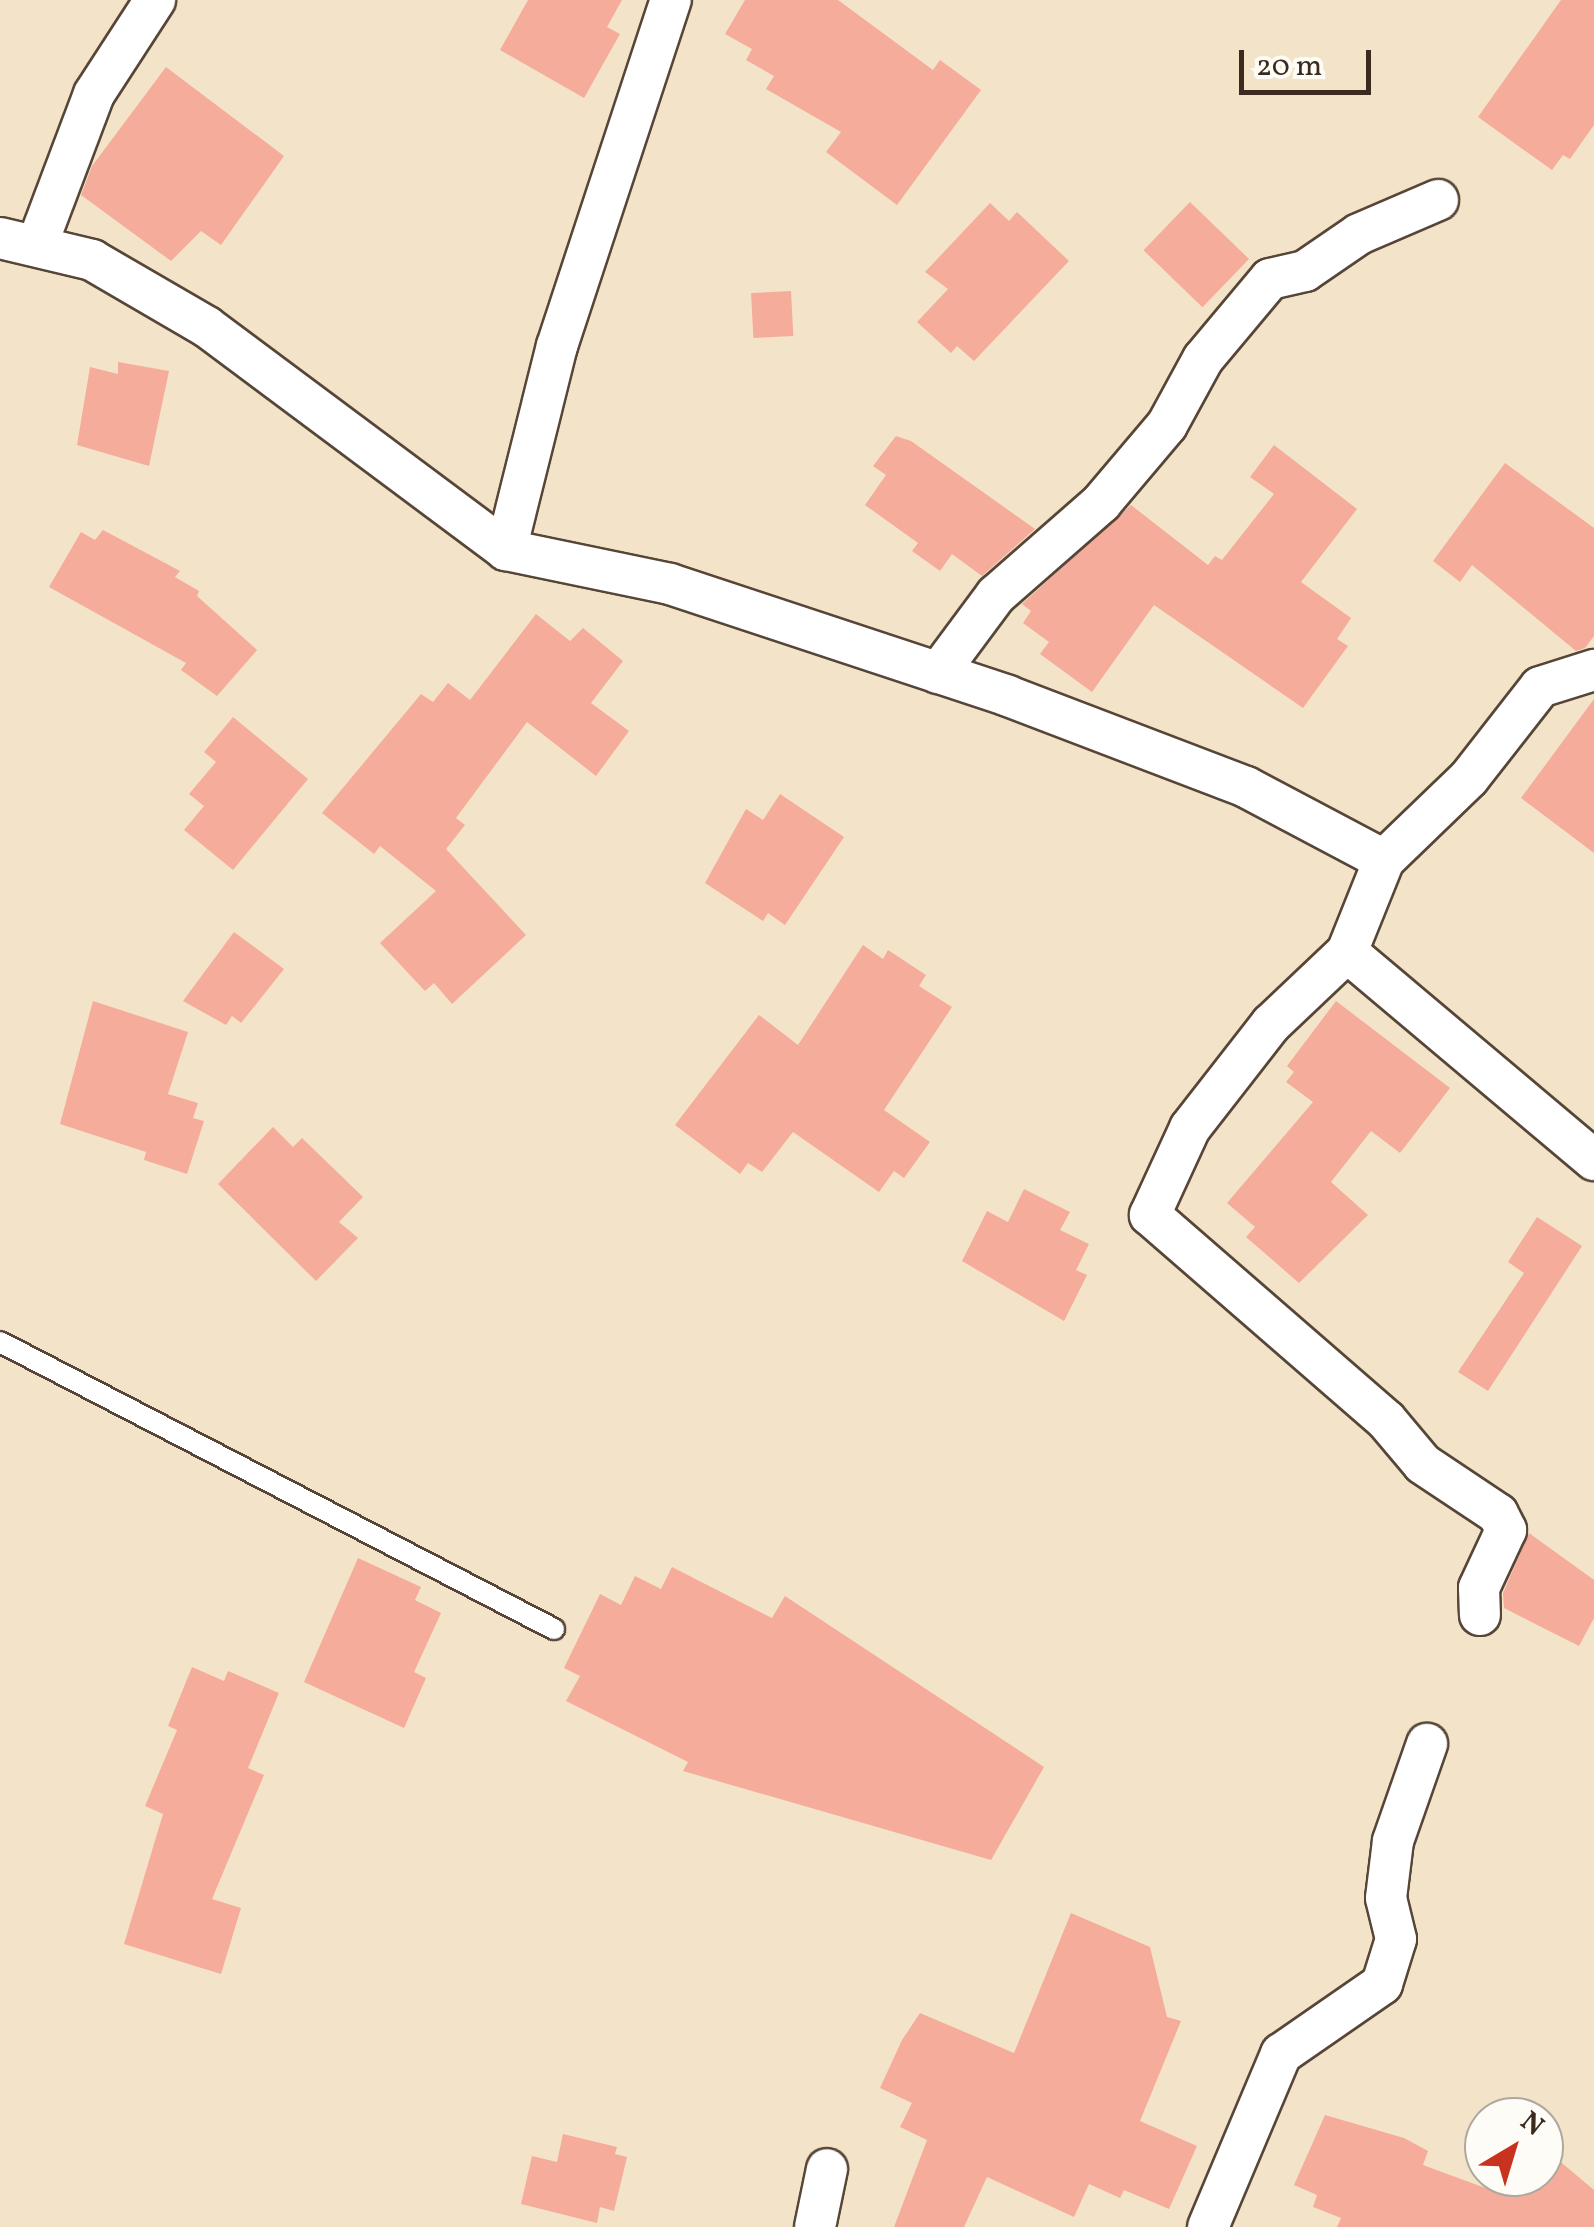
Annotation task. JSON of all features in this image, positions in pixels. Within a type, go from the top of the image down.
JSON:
[{"type":"street","points":[[155,0],[94,94],[18,241],[92,260],[207,326],[506,550],[670,584],[938,673],[1246,787],[1384,860]]},
{"type":"street","points":[[506,550],[557,346],[671,0]]},
{"type":"street","points":[[938,673],[996,595],[1101,503],[1167,425],[1203,360],[1270,279],[1306,270],[1359,234],[1438,200]]},
{"type":"street","points":[[1480,1615],[1479,1588],[1506,1530],[1498,1514],[1423,1464],[1360,1397],[1150,1215],[1190,1128],[1272,1024],[1347,952],[1384,860],[1469,778],[1540,687],[1594,670]]},
{"type":"street","points":[[1347,952],[1594,1160]]},
{"type":"street","points":[[1208,2227],[1281,2054],[1382,1984],[1396,1939],[1386,1898],[1393,1841],[1427,1744]]},
{"type":"street","points":[[816,2227],[828,2169]]},
{"type":"lane","points":[[0,1342],[554,1628]]},
{"type":"building","points":[[528,0],[622,0],[607,27],[620,34],[584,98],[500,50]]},
{"type":"building","points":[[745,0],[838,0],[933,70],[940,60],[981,90],[897,205],[826,152],[841,132],[766,89],[774,76],[746,60],[752,49],[725,34]]},
{"type":"building","points":[[1561,0],[1594,0],[1594,125],[1570,159],[1563,155],[1552,170],[1478,117]]},
{"type":"building","points":[[166,67],[284,156],[221,245],[201,231],[171,261],[81,195],[92,166]]},
{"type":"building","points":[[1190,202],[1249,259],[1202,307],[1143,250]]},
{"type":"building","points":[[990,203],[1009,221],[1017,212],[1069,261],[974,361],[957,346],[951,353],[917,322],[948,289],[925,272]]},
{"type":"building","points":[[791,291],[793,336],[753,338],[751,293]]},
{"type":"building","points":[[118,362],[169,371],[149,466],[77,445],[90,367],[118,374]]},
{"type":"building","points":[[896,436],[911,441],[1035,529],[982,576],[952,554],[940,571],[912,551],[918,543],[865,505],[886,475],[873,466]]},
{"type":"building","points":[[1274,445],[1357,509],[1301,582],[1351,618],[1337,639],[1348,646],[1303,708],[1154,605],[1092,692],[1040,654],[1049,642],[1023,623],[1031,611],[1022,604],[1131,505],[1208,565],[1215,556],[1222,560],[1274,494],[1250,477]]},
{"type":"building","points":[[1505,463],[1594,528],[1594,636],[1585,648],[1576,651],[1472,565],[1460,582],[1433,561]]},
{"type":"building","points":[[103,530],[180,571],[175,577],[199,591],[197,596],[257,650],[217,696],[181,670],[186,663],[49,587],[81,532],[95,540]]},
{"type":"building","points":[[536,614],[570,641],[583,628],[623,661],[591,703],[629,731],[596,776],[527,722],[456,818],[465,825],[446,849],[526,935],[452,1004],[434,983],[425,991],[380,943],[436,891],[380,846],[374,854],[322,813],[421,694],[433,702],[448,683],[470,700]]},
{"type":"building","points":[[1594,699],[1594,853],[1521,798]]},
{"type":"building","points":[[233,717],[308,779],[233,870],[184,830],[204,806],[189,794],[216,762],[204,752]]},
{"type":"building","points":[[780,794],[844,837],[785,925],[768,913],[763,921],[705,883],[746,809],[763,820]]},
{"type":"building","points":[[234,932],[284,969],[241,1023],[232,1016],[226,1025],[183,1001]]},
{"type":"building","points":[[863,945],[883,959],[888,950],[926,975],[919,986],[952,1007],[884,1110],[930,1142],[904,1178],[894,1171],[879,1192],[793,1132],[762,1172],[748,1163],[740,1174],[675,1125],[759,1015],[798,1045]]},
{"type":"building","points":[[93,1001],[188,1032],[168,1094],[198,1103],[193,1118],[204,1121],[187,1174],[144,1160],[146,1152],[60,1124]]},
{"type":"building","points":[[1336,1001],[1450,1088],[1400,1153],[1371,1131],[1331,1182],[1368,1215],[1299,1283],[1246,1237],[1255,1227],[1227,1203],[1313,1102],[1286,1082],[1294,1072],[1287,1066]]},
{"type":"building","points":[[273,1127],[293,1147],[302,1138],[363,1197],[339,1222],[358,1238],[316,1281],[218,1184]]},
{"type":"building","points":[[1024,1189],[1070,1212],[1060,1230],[1089,1244],[1076,1270],[1087,1275],[1064,1321],[962,1261],[987,1211],[1008,1222]]},
{"type":"building","points":[[1537,1217],[1582,1246],[1488,1391],[1458,1372],[1524,1273],[1508,1262]]},
{"type":"building","points":[[1529,1533],[1594,1580],[1594,1618],[1579,1646],[1504,1608],[1503,1593]]},
{"type":"building","points":[[358,1558],[421,1587],[415,1600],[441,1613],[414,1672],[426,1678],[404,1728],[304,1682]]},
{"type":"building","points":[[672,1567],[772,1618],[785,1596],[1044,1767],[991,1860],[683,1771],[688,1762],[566,1701],[580,1676],[564,1668],[600,1594],[621,1605],[635,1576],[661,1589]]},
{"type":"building","points":[[192,1667],[224,1681],[228,1671],[279,1693],[248,1768],[264,1775],[212,1899],[241,1908],[221,1974],[124,1944],[163,1814],[145,1806],[177,1730],[168,1726]]},
{"type":"building","points":[[1071,1913],[1150,1947],[1167,2017],[1181,2021],[1140,2121],[1197,2146],[1169,2209],[1124,2190],[1120,2198],[1089,2184],[1074,2217],[987,2177],[964,2227],[894,2227],[927,2140],[900,2127],[912,2103],[880,2088],[902,2040],[920,2013],[1014,2053]]},
{"type":"building","points":[[1325,2115],[1404,2138],[1428,2151],[1423,2165],[1464,2180],[1464,2197],[1564,2197],[1564,2165],[1594,2190],[1594,2227],[1337,2227],[1341,2218],[1313,2207],[1317,2195],[1294,2185]]},
{"type":"building","points":[[563,2134],[617,2147],[615,2154],[627,2157],[614,2211],[600,2207],[597,2223],[521,2204],[532,2156],[557,2162]]}]
